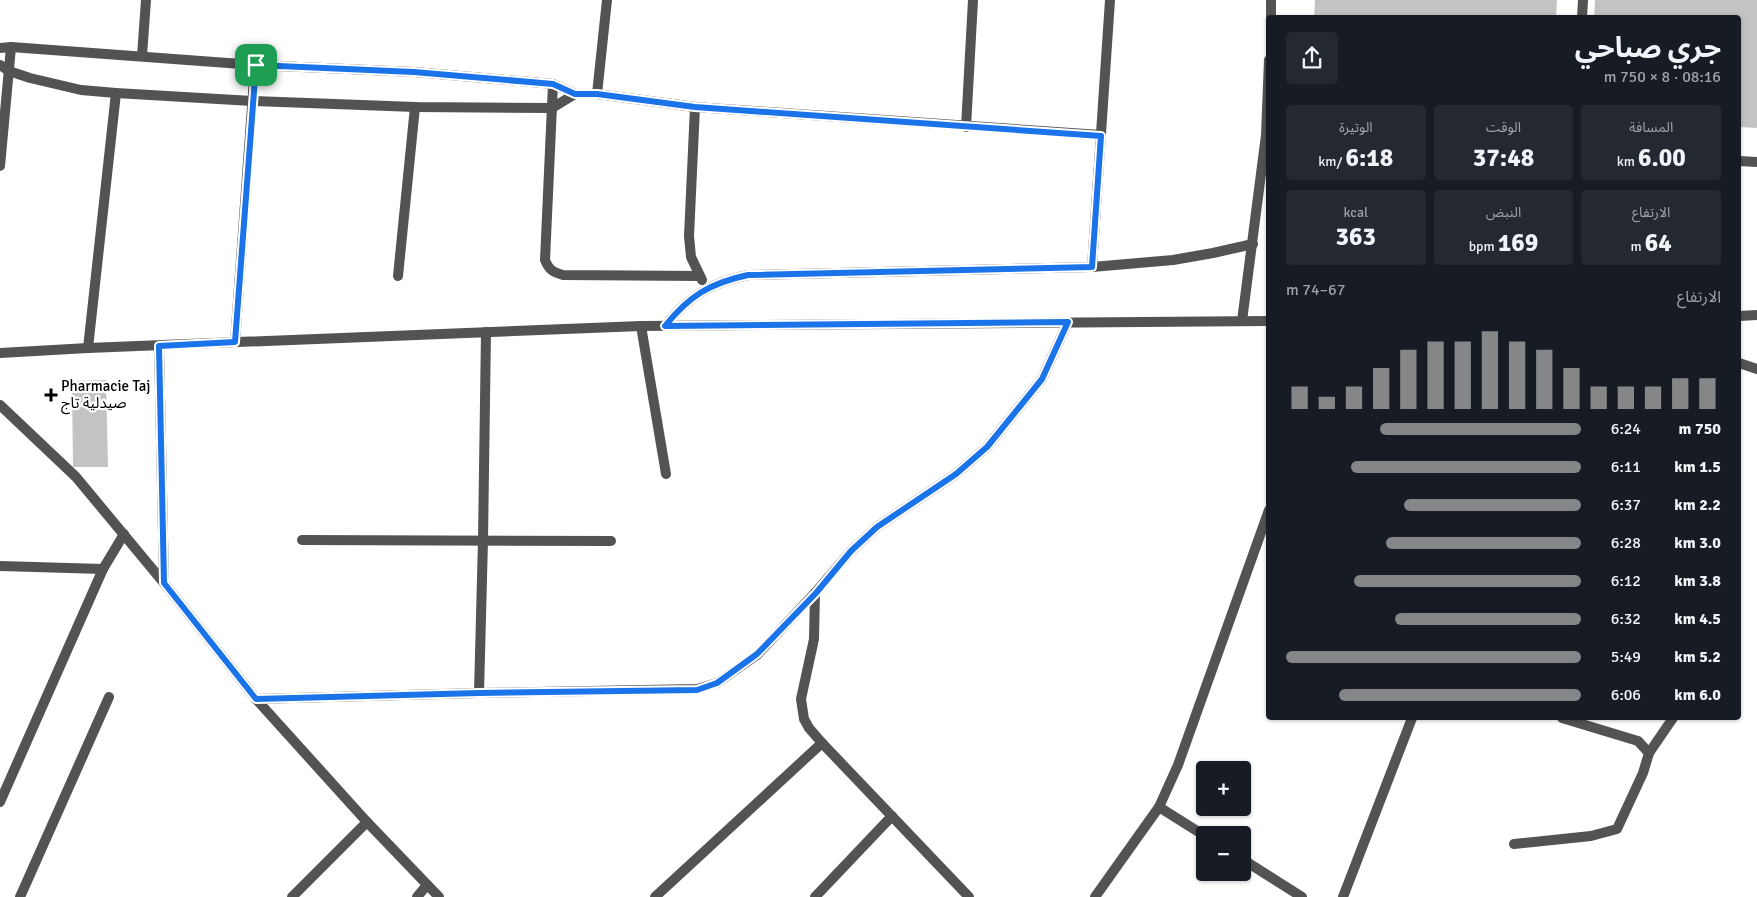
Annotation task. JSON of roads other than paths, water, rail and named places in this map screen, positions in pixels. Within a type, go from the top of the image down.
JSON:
[{"type":"street","points":[[142,56],[146,0]]},
{"type":"street","points":[[597,94],[607,0]]},
{"type":"street","points":[[966,127],[973,0]]},
{"type":"street","points":[[1092,267],[1110,0]]},
{"type":"street","points":[[1270,15],[1271,0]]},
{"type":"street","points":[[1582,15],[1583,0]]},
{"type":"street","points":[[0,166],[5,68],[11,47]]},
{"type":"street","points":[[0,48],[11,47],[256,65],[414,72],[553,84],[575,94],[597,94],[695,107],[1101,136]]},
{"type":"street","points":[[235,342],[256,65]]},
{"type":"street","points":[[5,68],[58,86],[116,93],[252,101],[416,107],[552,108],[575,94]]},
{"type":"street","points":[[553,84],[545,260],[548,268],[563,275],[699,276]]},
{"type":"street","points":[[88,348],[116,93]]},
{"type":"street","points":[[398,276],[416,107]]},
{"type":"street","points":[[695,107],[689,236],[691,257],[699,276],[707,288]]},
{"type":"street","points":[[1242,321],[1266,143]]},
{"type":"street","points":[[1741,161],[1757,162]]},
{"type":"street","points":[[665,326],[691,298],[707,288],[727,279],[748,275],[1092,267],[1173,260],[1253,244]]},
{"type":"street","points":[[1741,316],[1757,315]]},
{"type":"street","points":[[0,353],[640,326],[1266,321]]},
{"type":"street","points":[[256,699],[697,690],[717,683],[757,654],[816,593],[851,551],[877,527],[956,474],[987,447],[1042,379],[1068,322]]},
{"type":"street","points":[[640,326],[666,474]]},
{"type":"street","points":[[479,693],[486,332]]},
{"type":"street","points":[[159,346],[164,583]]},
{"type":"street","points":[[1741,365],[1757,369]]},
{"type":"street","points":[[0,406],[76,477],[164,583],[256,699],[367,822],[439,897]]},
{"type":"street","points":[[1095,897],[1159,807],[1178,765],[1266,518]]},
{"type":"street","points":[[0,802],[103,569],[124,534]]},
{"type":"street","points":[[302,540],[611,542]]},
{"type":"street","points":[[0,566],[103,569]]},
{"type":"street","points":[[816,593],[814,639],[801,699],[804,719],[822,743],[969,897]]},
{"type":"street","points":[[20,897],[110,697]]},
{"type":"street","points":[[1343,897],[1411,720]]},
{"type":"street","points":[[1569,720],[1638,740],[1649,753]]},
{"type":"street","points":[[1514,844],[1590,836],[1617,829],[1643,773],[1649,753],[1672,720]]},
{"type":"street","points":[[655,897],[822,743]]},
{"type":"street","points":[[1159,807],[1196,830]]},
{"type":"street","points":[[815,897],[892,816]]},
{"type":"street","points":[[292,897],[367,822]]},
{"type":"street","points":[[1251,866],[1302,897]]},
{"type":"street","points":[[417,897],[427,885]]},
{"type":"place","name":"Pharmacie Taj صيدلية تاج","points":[[51,395]]}]
